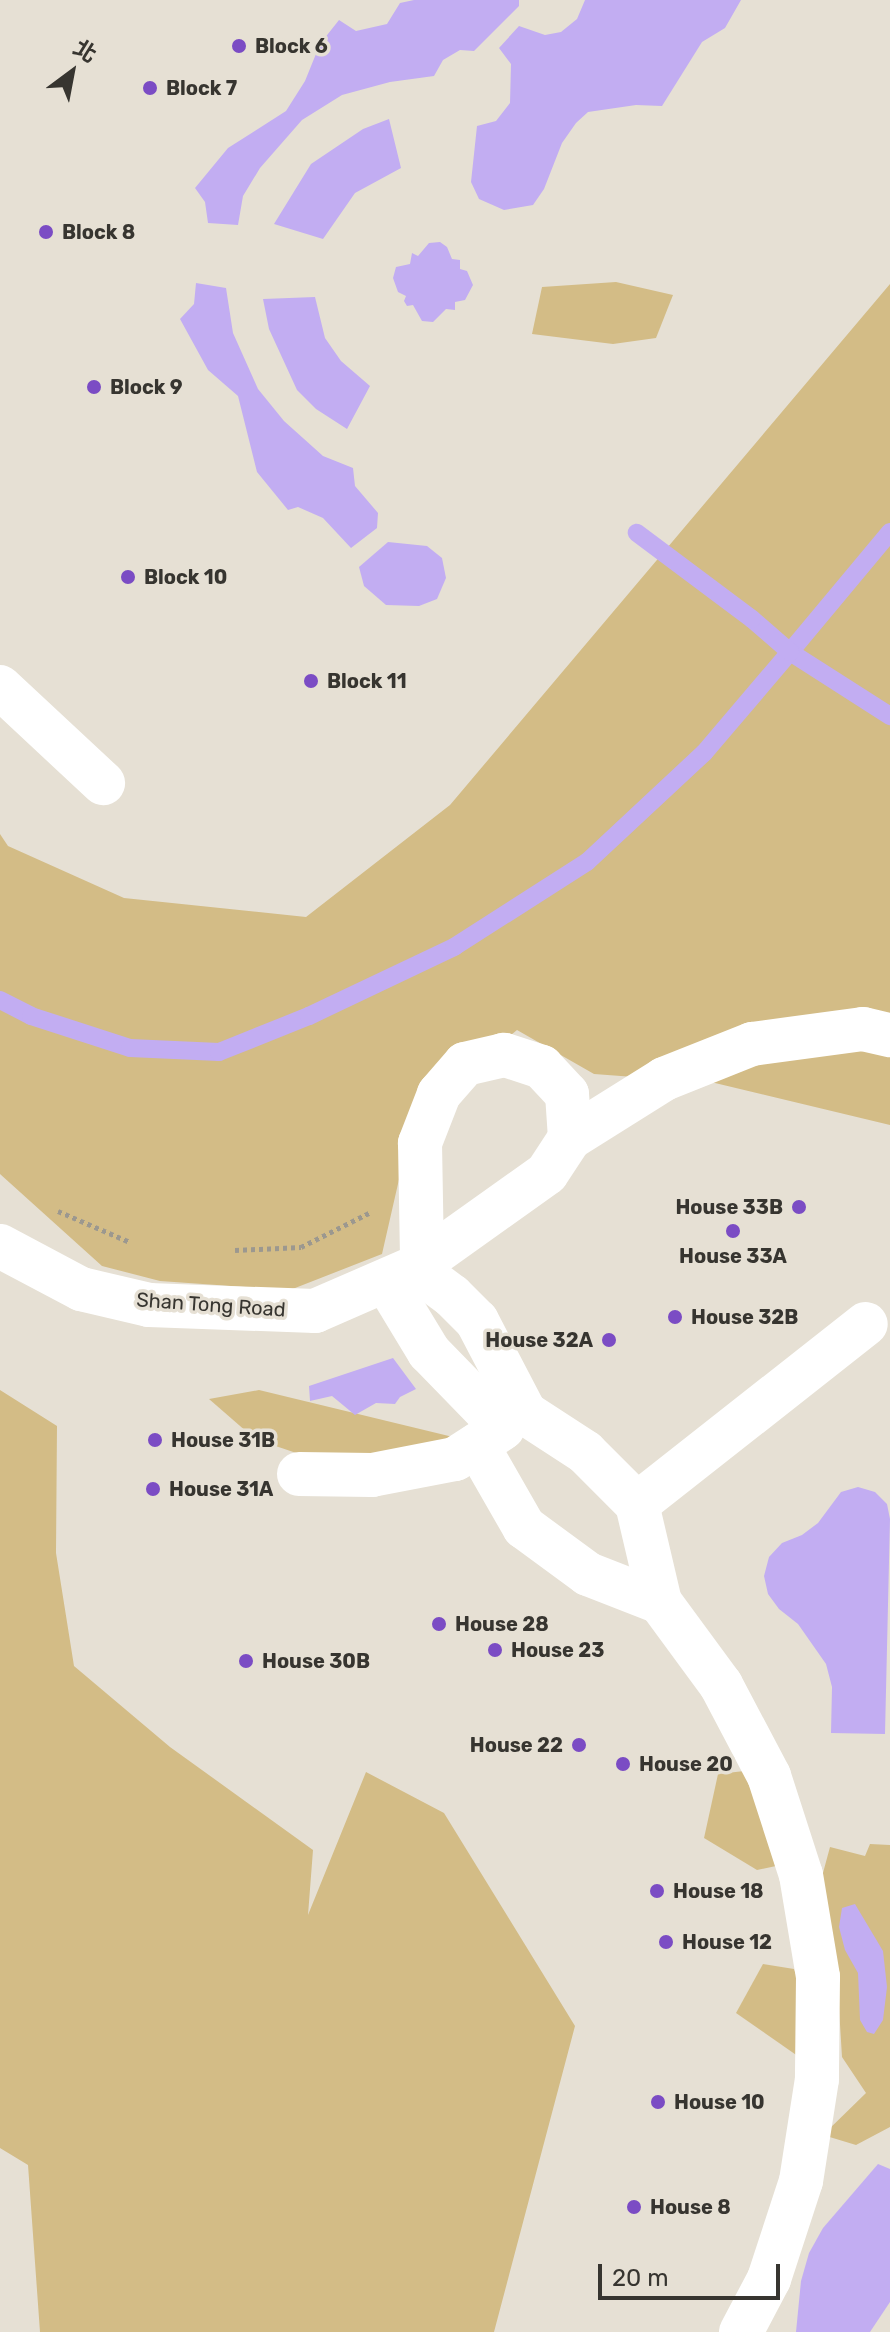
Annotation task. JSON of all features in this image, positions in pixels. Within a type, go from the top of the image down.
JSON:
[{"type":"street","points":[[0,687],[103,783]]},
{"type":"street","points":[[660,1602],[588,1574],[524,1527],[502,1429],[429,1352],[407,1270],[420,1143],[439,1094],[465,1064],[504,1055],[542,1067],[567,1094],[570,1138],[664,1079],[752,1044],[863,1029],[890,1035]]},
{"type":"street","name":"Shan Tong Road","points":[[14,1255],[81,1289],[149,1305],[219,1310],[315,1311],[407,1270],[547,1173],[570,1138]]},
{"type":"street","points":[[637,1504],[866,1324]]},
{"type":"street","points":[[299,1474],[372,1475],[455,1459],[502,1429],[585,1452],[637,1504],[660,1602],[721,1685],[769,1776],[801,1875],[818,1977],[817,2079],[801,2181],[769,2279],[741,2332]]},
{"type":"path","points":[[14,1255],[41,1204],[138,1245]]},
{"type":"path","points":[[224,1251],[301,1247],[371,1212]]},
{"type":"shaded area","points":[[414,0],[519,0],[519,6],[474,51],[460,50],[443,60],[434,76],[390,82],[342,95],[302,120],[260,168],[243,196],[238,225],[208,223],[205,202],[195,188],[228,148],[286,111],[305,81],[320,44],[339,20],[356,31],[387,24],[400,3]]},
{"type":"shaded area","points":[[585,0],[741,0],[725,28],[702,42],[662,106],[636,105],[588,112],[576,123],[562,143],[544,189],[533,205],[504,210],[479,199],[471,182],[477,126],[496,121],[510,103],[511,64],[499,48],[519,26],[545,35],[561,32],[577,19]]},
{"type":"shaded area","points":[[389,119],[401,168],[355,193],[323,239],[274,224],[311,164],[363,129]]},
{"type":"shaded area","points":[[440,242],[447,247],[452,259],[460,260],[460,269],[467,271],[473,285],[465,300],[455,302],[455,310],[446,309],[433,322],[422,321],[413,305],[407,306],[404,301],[406,296],[398,292],[393,278],[396,267],[410,264],[412,253],[418,256],[429,243]]},
{"type":"shaded area","points":[[616,282],[673,295],[656,338],[613,344],[532,334],[542,287]]},
{"type":"shaded area","points":[[196,283],[226,288],[233,333],[258,389],[284,421],[323,456],[353,468],[355,486],[378,513],[377,528],[351,548],[323,518],[298,507],[288,510],[257,472],[238,396],[208,370],[180,319],[194,304]]},
{"type":"shaded area","points":[[890,284],[890,1125],[715,1083],[594,1074],[517,1030],[413,1118],[382,1254],[290,1290],[160,1281],[102,1266],[0,1174],[0,834],[8,846],[124,898],[306,917],[450,805]]},
{"type":"shaded area","points":[[315,297],[325,338],[341,361],[370,386],[347,429],[316,409],[297,390],[269,329],[263,299]]},
{"type":"shaded area","points":[[388,542],[427,546],[442,558],[446,578],[437,599],[419,606],[386,605],[364,586],[359,567]]},
{"type":"shaded area","points":[[393,1358],[416,1389],[400,1397],[395,1404],[376,1403],[355,1415],[332,1396],[310,1401],[309,1386]]},
{"type":"shaded area","points":[[0,1390],[57,1426],[56,1553],[74,1666],[170,1747],[313,1850],[308,1915],[366,1772],[444,1813],[575,2026],[494,2332],[40,2332],[28,2165],[0,2148]]},
{"type":"shaded area","points":[[259,1390],[453,1437],[412,1453],[311,1458],[255,1439],[209,1399]]},
{"type":"shaded area","points":[[858,1487],[875,1492],[887,1504],[890,1519],[885,1734],[831,1733],[832,1687],[826,1664],[798,1624],[779,1609],[768,1594],[764,1576],[769,1557],[782,1543],[802,1535],[818,1523],[841,1492]]},
{"type":"shaded area","points":[[762,1769],[776,1866],[757,1870],[704,1838],[718,1774]]},
{"type":"shaded area","points":[[870,1844],[890,1845],[890,2127],[856,2145],[823,2135],[866,2093],[842,2057],[838,1992],[820,1884],[830,1847],[865,1856]]},
{"type":"shaded area","points":[[855,1904],[883,1951],[887,1987],[883,2020],[874,2034],[867,2032],[860,2020],[858,1973],[845,1950],[839,1927],[842,1908]]},
{"type":"shaded area","points":[[763,1964],[794,1969],[811,2014],[802,2059],[736,2013]]},
{"type":"shaded area","points":[[878,2164],[890,2169],[890,2302],[870,2332],[796,2332],[801,2281],[809,2253],[823,2228]]},
{"type":"waterway","points":[[890,532],[790,652],[890,716]]},
{"type":"waterway","points":[[0,1000],[31,1016],[130,1048],[219,1052],[309,1016],[454,947],[587,862],[704,753],[790,652],[752,619],[637,533]]},
{"type":"place","name":"Block 6","points":[[239,46]]},
{"type":"place","name":"Block 7","points":[[150,88]]},
{"type":"place","name":"Block 8","points":[[46,232]]},
{"type":"place","name":"Block 9","points":[[94,387]]},
{"type":"place","name":"Block 10","points":[[128,577]]},
{"type":"place","name":"Block 11","points":[[311,681]]},
{"type":"place","name":"House 33B","points":[[799,1207]]},
{"type":"place","name":"House 33A","points":[[733,1231]]},
{"type":"place","name":"House 32B","points":[[675,1317]]},
{"type":"place","name":"House 32A","points":[[609,1340]]},
{"type":"place","name":"House 31B","points":[[155,1440]]},
{"type":"place","name":"House 31A","points":[[153,1489]]},
{"type":"place","name":"House 28","points":[[439,1624]]},
{"type":"place","name":"House 23","points":[[495,1650]]},
{"type":"place","name":"House 30B","points":[[246,1661]]},
{"type":"place","name":"House 22","points":[[579,1745]]},
{"type":"place","name":"House 20","points":[[623,1764]]},
{"type":"place","name":"House 18","points":[[657,1891]]},
{"type":"place","name":"House 12","points":[[666,1942]]},
{"type":"place","name":"House 10","points":[[658,2102]]},
{"type":"place","name":"House 8","points":[[634,2207]]}]
